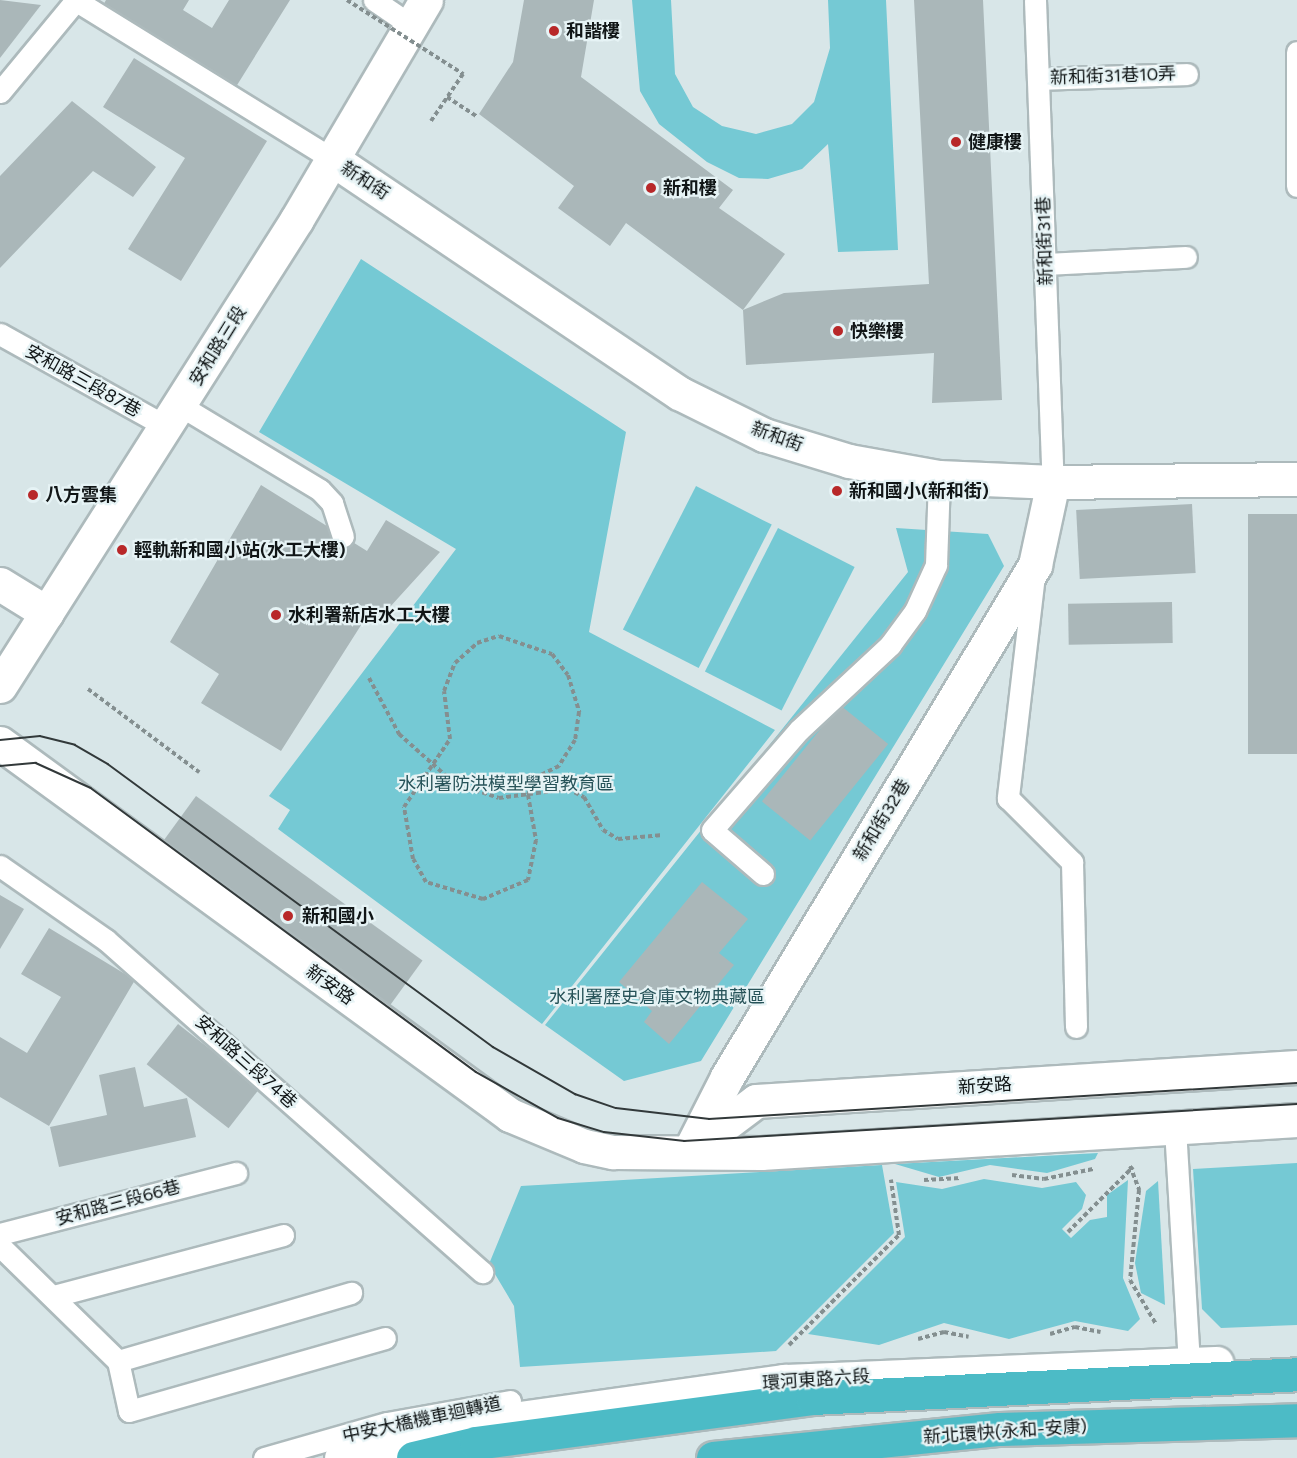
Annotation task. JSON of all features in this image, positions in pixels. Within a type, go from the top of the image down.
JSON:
[{"type":"highway","points":[[412,1458],[532,1435],[812,1398],[1297,1374]]},
{"type":"highway","name":"新北環快(永和-安康)","points":[[713,1458],[1000,1429],[1297,1420]]},
{"type":"street","name":"安和路三段","points":[[0,687],[174,416],[419,13]]},
{"type":"street","name":"新和街","points":[[332,159],[679,393],[764,435],[849,461],[939,477],[1053,482],[1297,479]]},
{"type":"street","name":"新和街32巷","points":[[690,1150],[727,1077],[1035,565],[1053,482]]},
{"type":"street","points":[[0,584],[47,613]]},
{"type":"street","name":"新安路","points":[[0,743],[510,1115],[560,1139],[613,1152],[690,1150],[761,1153],[1297,1120]]},
{"type":"street","name":"新安路","points":[[690,1150],[756,1101],[1297,1067]]},
{"type":"street","name":"環河東路六段","points":[[341,1458],[520,1419],[784,1381],[1189,1363],[1297,1361]]},
{"type":"lane","points":[[0,92],[75,0],[332,159]]},
{"type":"lane","points":[[374,0],[419,13]]},
{"type":"lane","name":"新和街31巷","points":[[1035,0],[1053,482]]},
{"type":"lane","points":[[1297,52],[1297,186]]},
{"type":"lane","name":"新和街31巷10弄","points":[[1039,79],[1187,74]]},
{"type":"lane","points":[[1046,264],[1186,257]]},
{"type":"lane","name":"安和路三段87巷","points":[[0,334],[174,416],[320,490],[333,503],[343,536]]},
{"type":"lane","points":[[763,874],[712,830],[799,730],[890,645],[915,611],[936,565],[939,477]]},
{"type":"lane","points":[[1035,565],[1008,798],[1072,862],[1076,1027]]},
{"type":"lane","name":"安和路三段74巷","points":[[0,866],[106,940],[482,1272]]},
{"type":"lane","points":[[1175,1128],[1189,1363]]},
{"type":"lane","name":"安和路三段66巷","points":[[0,1234],[236,1173]]},
{"type":"lane","points":[[54,1296],[284,1235]]},
{"type":"lane","points":[[0,1246],[54,1296],[118,1361],[129,1411],[385,1338]]},
{"type":"lane","points":[[118,1361],[351,1293]]},
{"type":"lane","name":"中安大橋機車迴轉道","points":[[264,1458],[387,1423],[510,1401]]},
{"type":"path","points":[[347,0],[463,74],[431,121]]},
{"type":"path","points":[[447,97],[476,116]]},
{"type":"path","points":[[499,636],[528,642],[552,654],[568,675],[579,712],[575,740],[559,766],[536,777],[528,795],[536,840],[528,880],[483,899],[426,882],[406,833],[404,807],[410,792],[435,767],[450,739],[444,691],[455,663],[477,644],[499,636]]},
{"type":"path","points":[[369,678],[399,734],[435,767],[473,792],[499,798],[568,789],[584,797],[603,830],[618,840],[663,835]]},
{"type":"path","points":[[88,689],[199,772]]},
{"type":"path","points":[[1124,1162],[1133,1167],[1139,1190],[1130,1280],[1160,1328]]},
{"type":"path","points":[[1004,1173],[1044,1179],[1084,1174],[1099,1165]]},
{"type":"path","points":[[1068,1232],[1133,1167]]},
{"type":"path","points":[[789,1353],[789,1345],[899,1235],[889,1172],[900,1175]]},
{"type":"path","points":[[920,1179],[942,1182],[968,1176]]},
{"type":"green space","points":[[632,0],[671,0],[675,74],[693,107],[722,126],[756,134],[792,124],[814,102],[830,48],[828,0],[886,0],[898,250],[838,252],[828,144],[802,169],[768,179],[739,178],[707,162],[659,124],[640,91]]},
{"type":"green space","name":"水利署防洪模型學習教育區","points":[[361,259],[626,432],[589,632],[775,730],[542,1024],[278,829],[290,810],[269,796],[456,549],[259,432]]},
{"type":"green space","points":[[696,486],[772,525],[699,668],[623,629]]},
{"type":"green space","points":[[778,528],[855,567],[782,710],[705,671]]},
{"type":"green space","name":"水利署歷史倉庫文物典藏區","points":[[896,528],[988,534],[1004,566],[701,1061],[624,1081],[545,1025],[908,572]]},
{"type":"green space","points":[[1098,1153],[1095,1159],[1047,1173],[990,1165],[939,1177],[895,1164]]},
{"type":"green space","points":[[1297,1163],[1297,1325],[1221,1328],[1202,1309],[1193,1169]]},
{"type":"green space","points":[[882,1165],[894,1233],[776,1351],[520,1367],[514,1306],[489,1264],[521,1186]]},
{"type":"green space","points":[[984,1179],[1042,1188],[1076,1182],[1086,1195],[1082,1209],[1062,1229],[1071,1238],[1090,1220],[1107,1217],[1107,1195],[1128,1180],[1123,1278],[1140,1319],[1128,1331],[1075,1321],[1009,1339],[944,1323],[879,1345],[808,1334],[905,1237],[896,1182],[942,1189]]},
{"type":"green space","points":[[1158,1181],[1165,1305],[1141,1293],[1135,1263],[1146,1191]]},
{"type":"building","points":[[0,0],[41,5],[0,58]]},
{"type":"building","points":[[106,0],[189,0],[183,10],[212,28],[229,0],[290,0],[234,90],[102,7]]},
{"type":"building","name":"新和樓","points":[[524,0],[594,0],[581,77],[733,190],[719,208],[785,254],[743,310],[626,223],[610,246],[558,208],[574,186],[479,114],[513,62]]},
{"type":"building","name":"健康樓","points":[[914,0],[983,0],[1002,400],[932,403],[934,353],[746,365],[743,310],[784,293],[929,284]]},
{"type":"building","points":[[134,58],[267,141],[181,281],[128,249],[185,158],[103,107]]},
{"type":"building","points":[[72,101],[156,167],[133,197],[93,171],[0,268],[0,176]]},
{"type":"building","name":"水利署新店水工大樓","points":[[261,485],[367,551],[386,520],[440,552],[379,619],[370,611],[281,751],[201,703],[219,674],[170,642]]},
{"type":"building","points":[[1192,504],[1196,573],[1080,579],[1076,510]]},
{"type":"building","points":[[1248,514],[1297,514],[1297,754],[1248,754]]},
{"type":"building","points":[[1172,602],[1173,643],[1069,645],[1068,604]]},
{"type":"building","points":[[840,705],[888,744],[810,840],[762,801]]},
{"type":"building","points":[[196,796],[423,961],[375,1026],[148,862]]},
{"type":"building","points":[[702,882],[748,919],[719,953],[734,965],[669,1044],[644,1022],[652,1011],[619,982]]},
{"type":"building","points":[[0,895],[24,909],[0,949]]},
{"type":"building","points":[[49,928],[135,980],[49,1126],[0,1097],[0,1037],[27,1053],[61,997],[21,974]]},
{"type":"building","points":[[178,1024],[260,1088],[229,1128],[147,1064]]},
{"type":"building","points":[[135,1067],[144,1107],[187,1098],[196,1137],[59,1167],[50,1127],[107,1115],[99,1075]]},
{"type":"tram line","points":[[0,740],[40,736],[75,745],[108,764],[493,1047],[575,1094],[616,1108],[709,1119],[1297,1083]]},
{"type":"tram line","points":[[0,766],[36,763],[91,788],[476,1072],[558,1118],[604,1132],[684,1141],[1297,1104]]},
{"type":"place","name":"和諧樓","points":[[554,31]]},
{"type":"place","name":"健康樓","points":[[956,142]]},
{"type":"place","name":"新和樓","points":[[651,188]]},
{"type":"place","name":"快樂樓","points":[[838,331]]},
{"type":"place","name":"新和國小(新和街)","points":[[837,491]]},
{"type":"place","name":"八方雲集","points":[[33,495]]},
{"type":"place","name":"輕軌新和國小站(水工大樓)","points":[[122,550]]},
{"type":"place","name":"水利署新店水工大樓","points":[[276,615]]},
{"type":"place","name":"新和國小","points":[[288,916]]}]
